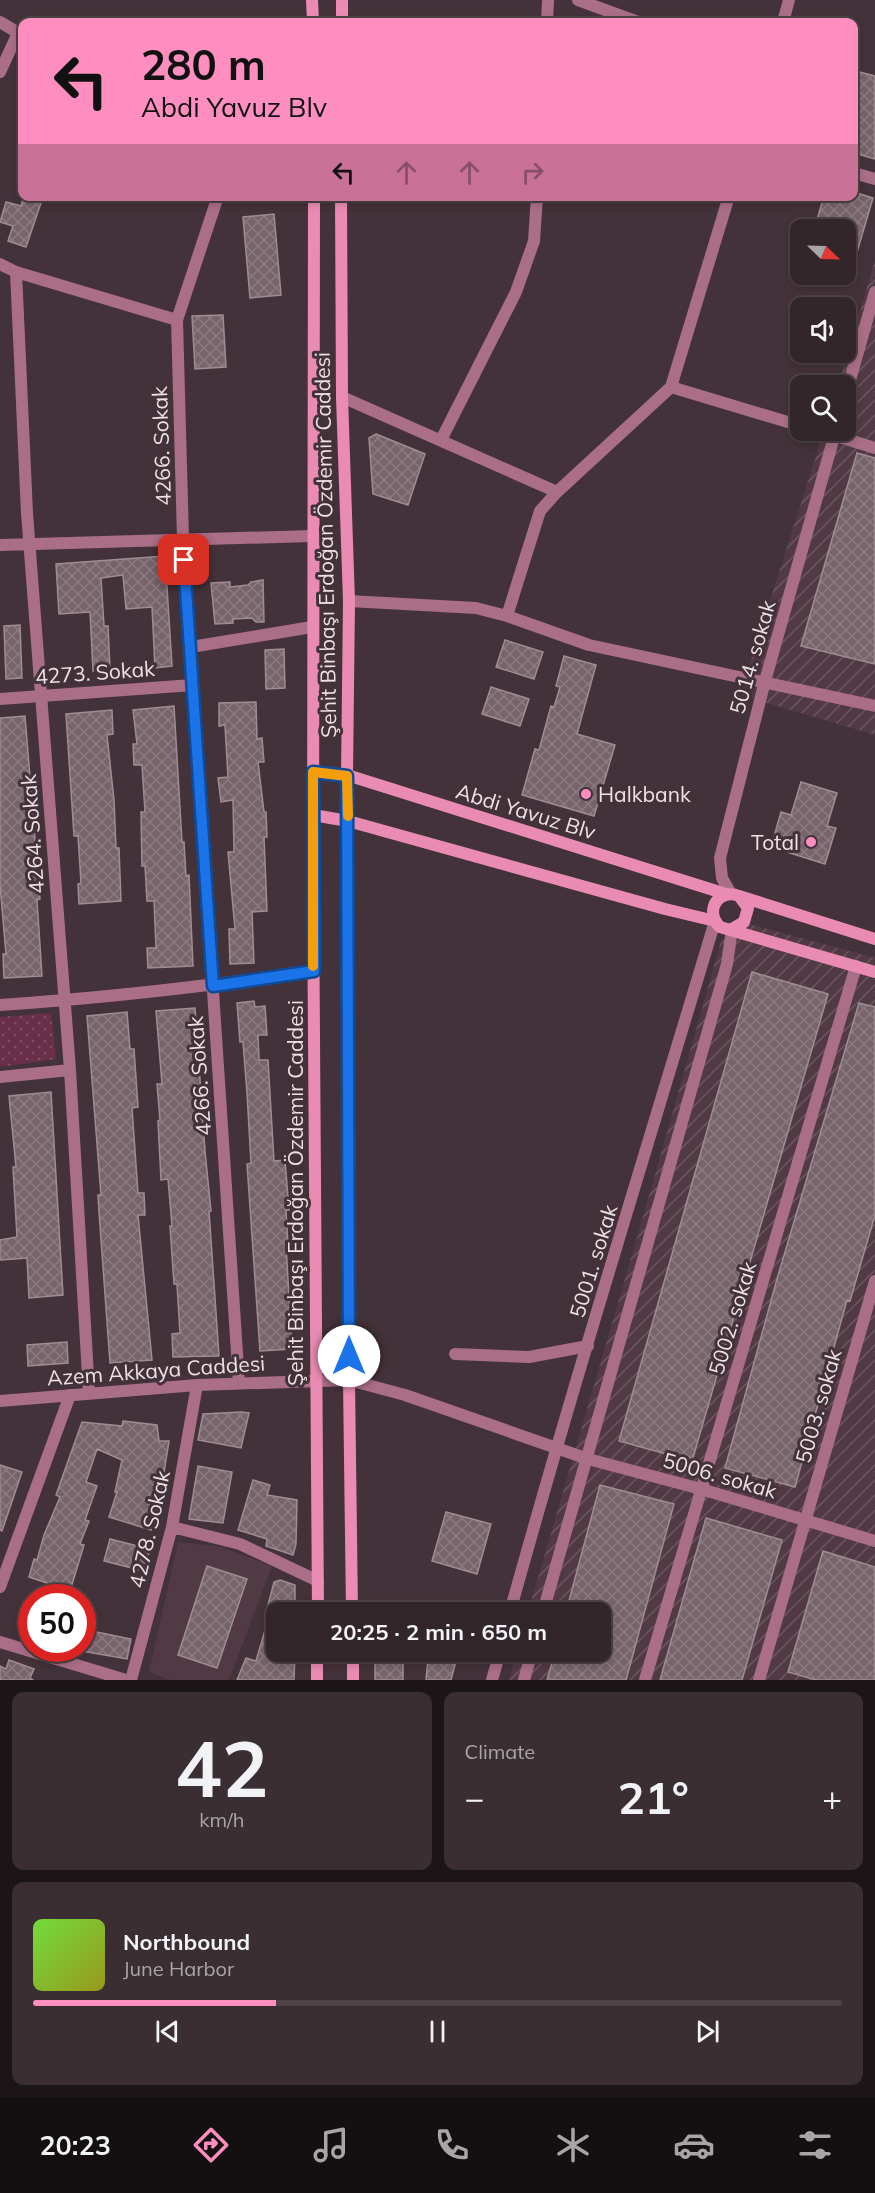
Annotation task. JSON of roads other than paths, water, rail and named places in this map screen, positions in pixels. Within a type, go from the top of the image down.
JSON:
[{"type":"main road","points":[[312,0],[313,18]]},
{"type":"main road","points":[[342,0],[342,18]]},
{"type":"main road","name":"Şehit Binbaşı Erdoğan Özdemir Caddesi","points":[[314,201],[312,627],[318,1602]]},
{"type":"main road","name":"Şehit Binbaşı Erdoğan Özdemir Caddesi","points":[[341,201],[342,397],[348,601],[349,1380],[352,1602]]},
{"type":"main road","name":"Abdi Yavuz Blv","points":[[313,772],[347,776],[875,939]]},
{"type":"main road","points":[[314,815],[348,821],[715,921]]},
{"type":"main road","points":[[732,929],[741,926],[747,918],[746,904],[732,895],[715,902],[712,912],[720,927],[875,972]]},
{"type":"main road","points":[[317,1680],[318,1662]]},
{"type":"main road","points":[[353,1662],[353,1680]]},
{"type":"street","points":[[547,18],[548,0]]},
{"type":"street","points":[[578,0],[627,18]]},
{"type":"street","points":[[784,18],[789,0]]},
{"type":"street","points":[[0,22],[18,33]]},
{"type":"street","points":[[0,72],[18,38]]},
{"type":"street","points":[[858,174],[875,180]]},
{"type":"street","name":"4266. Sokak","points":[[216,201],[177,320],[183,539],[239,1383]]},
{"type":"street","points":[[441,440],[516,292],[534,241],[537,201]]},
{"type":"street","points":[[507,616],[540,511],[557,492],[671,387],[727,201]]},
{"type":"street","points":[[0,264],[16,272],[177,320]]},
{"type":"street","name":"4264. Sokak","points":[[16,272],[29,543],[70,1070],[89,1393]]},
{"type":"street","points":[[851,375],[875,292]]},
{"type":"street","points":[[671,387],[790,423]]},
{"type":"street","points":[[342,397],[557,492]]},
{"type":"street","name":"5014. sokak","points":[[732,895],[722,878],[720,858],[765,681],[833,441]]},
{"type":"street","points":[[856,441],[875,448]]},
{"type":"street","points":[[0,545],[312,536]]},
{"type":"street","points":[[348,601],[476,608],[507,616],[589,645],[875,706]]},
{"type":"street","points":[[190,647],[312,627]]},
{"type":"street","name":"4273. Sokak","points":[[0,699],[193,685]]},
{"type":"street","name":"5001. sokak","points":[[513,1602],[555,1448],[588,1346],[715,921]]},
{"type":"street","points":[[546,1602],[727,964],[732,929]]},
{"type":"street","name":"5002. sokak","points":[[645,1680],[856,966]]},
{"type":"street","points":[[0,1005],[213,986],[314,971]]},
{"type":"street","points":[[0,1077],[70,1070]]},
{"type":"street","name":"5003. sokak","points":[[759,1680],[806,1520],[869,1323],[875,1281]]},
{"type":"street","points":[[455,1354],[529,1357],[588,1346]]},
{"type":"street","name":"Azem Akkaya Caddesi","points":[[0,1401],[196,1385],[349,1380],[405,1395],[555,1448]]},
{"type":"street","name":"4278. Sokak","points":[[131,1680],[172,1527],[196,1385]]},
{"type":"street","points":[[0,1587],[70,1395]]},
{"type":"street","name":"5006. sokak","points":[[555,1448],[875,1541]]},
{"type":"street","points":[[172,1527],[240,1544],[318,1581]]},
{"type":"street","points":[[0,1642],[126,1680]]},
{"type":"street","points":[[492,1680],[497,1662]]},
{"type":"street","points":[[524,1680],[529,1662]]},
{"type":"place","name":"Halkbank","points":[[586,794]]},
{"type":"place","name":"Total","points":[[811,842]]}]
